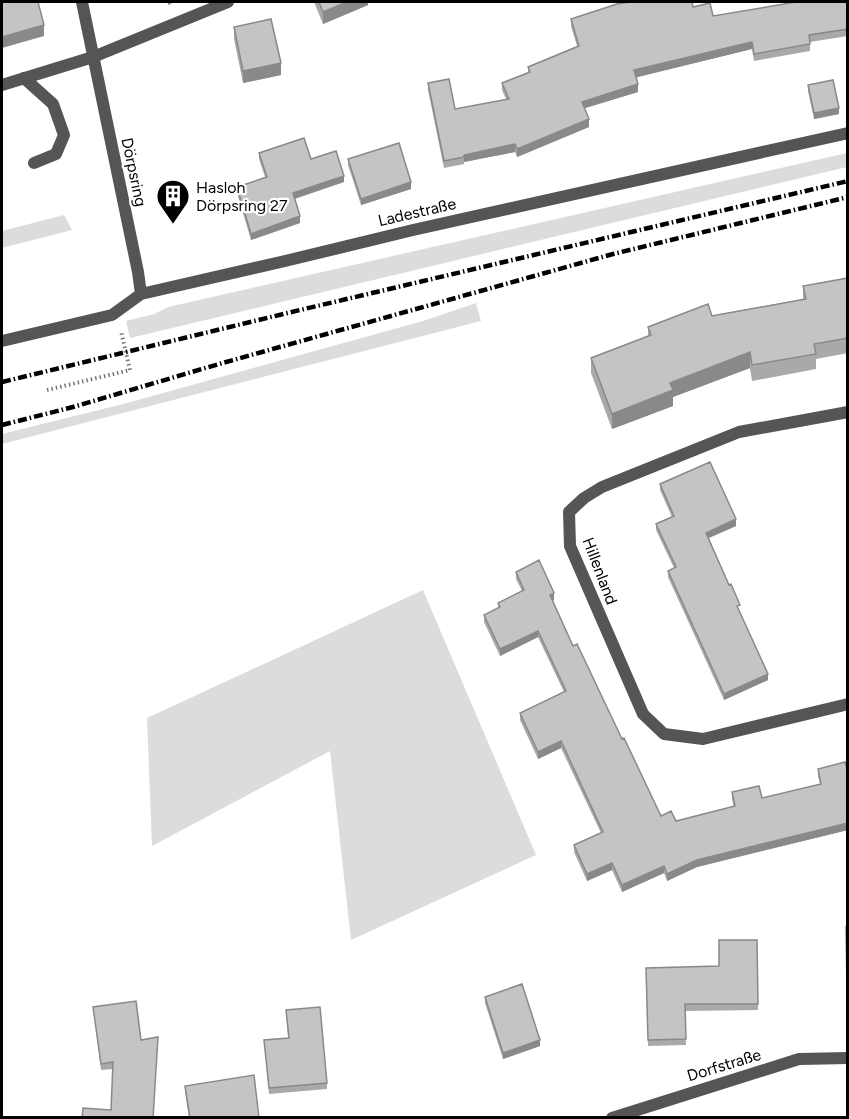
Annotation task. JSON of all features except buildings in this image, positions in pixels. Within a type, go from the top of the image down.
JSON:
[{"type":"street","name":"Dörpsring","points":[[82,2],[141,294]]},
{"type":"street","points":[[2,85],[93,57],[228,2]]},
{"type":"street","points":[[24,78],[53,104],[64,135],[56,154],[34,163]]},
{"type":"street","name":"Ladestraße","points":[[2,341],[112,315],[141,294],[413,230],[848,133]]},
{"type":"street","name":"Hillenland","points":[[848,412],[738,432],[602,487],[584,498],[570,512],[570,546],[643,714],[664,734],[703,739],[848,704]]},
{"type":"street","name":"Dorfstraße","points":[[612,1118],[630,1115],[799,1059],[848,1058]]},
{"type":"path","points":[[47,390],[130,370],[120,329],[112,331]]},
{"type":"shaded area","points":[[847,153],[847,167],[130,338],[126,321],[154,314],[168,307]]},
{"type":"shaded area","points":[[64,215],[72,230],[2,248],[2,231]]},
{"type":"shaded area","points":[[476,303],[481,321],[2,444],[2,434],[127,403],[423,321]]},
{"type":"shaded area","points":[[423,590],[536,855],[351,940],[330,751],[152,846],[147,718]]},
{"type":"railway","points":[[2,382],[848,181]]},
{"type":"railway","points":[[2,425],[73,407],[613,254],[848,197]]},
{"type":"place","name":"Hasloh Dörpsring 27","points":[[173,225]]}]
